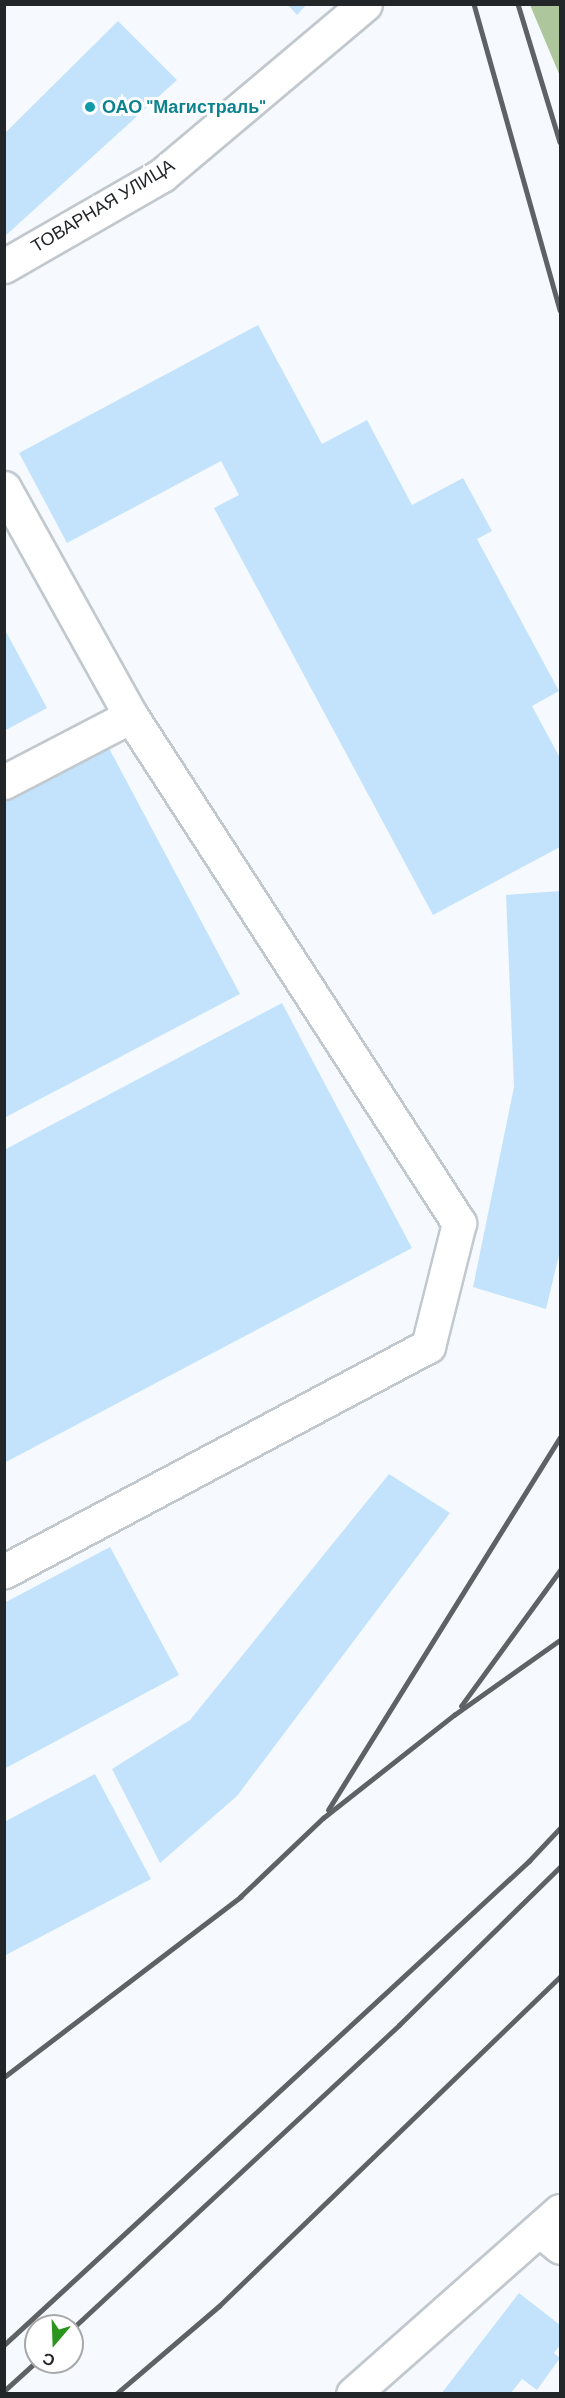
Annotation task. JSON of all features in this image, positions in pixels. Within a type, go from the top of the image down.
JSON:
[{"type":"street","name":"ТОВАРНАЯ УЛИЦА","points":[[4,266],[162,175],[365,4]]},
{"type":"street","points":[[4,488],[131,716],[459,1223],[428,1346],[4,1571]]},
{"type":"street","points":[[4,782],[131,716]]},
{"type":"street","points":[[353,2394],[554,2229]]},
{"type":"green space","points":[[530,5],[560,5],[560,76]]},
{"type":"building","points":[[287,4],[307,4],[297,15]]},
{"type":"building","name":"ОАО \"Магистраль\"","points":[[118,21],[177,80],[4,237],[4,134]]},
{"type":"building","points":[[258,325],[322,444],[367,420],[412,505],[463,478],[492,531],[477,539],[559,691],[532,706],[560,758],[560,847],[433,915],[214,508],[239,495],[221,461],[67,543],[19,453]]},
{"type":"building","points":[[4,628],[47,708],[4,731]]},
{"type":"building","points":[[103,737],[240,994],[4,1118],[4,789]]},
{"type":"building","points":[[560,891],[560,1251],[546,1309],[473,1287],[514,1087],[506,895]]},
{"type":"building","points":[[282,1003],[412,1248],[4,1463],[4,1150]]},
{"type":"building","points":[[389,1474],[450,1513],[237,1796],[160,1863],[112,1769],[190,1720]]},
{"type":"building","points":[[110,1547],[179,1675],[4,1769],[4,1603]]},
{"type":"building","points":[[95,1774],[151,1879],[4,1956],[4,1822]]},
{"type":"building","points":[[519,2293],[560,2325],[560,2345],[554,2353],[560,2358],[537,2390],[522,2379],[510,2394],[441,2394]]},
{"type":"railway","points":[[474,4],[560,310]]},
{"type":"railway","points":[[518,4],[560,142]]},
{"type":"railway","points":[[328,1810],[560,1438]]},
{"type":"railway","points":[[461,1706],[560,1570]]},
{"type":"railway","points":[[4,2077],[240,1897],[323,1818],[454,1715],[560,1640]]},
{"type":"railway","points":[[4,2345],[529,1861],[560,1828]]},
{"type":"railway","points":[[84,2318],[399,2025],[560,1867]]},
{"type":"railway","points":[[116,2394],[219,2306],[560,1977]]},
{"type":"railway","points":[[4,2391],[24,2373]]},
{"type":"place","name":"ОАО \"Магистраль\"","points":[[90,107]]}]
